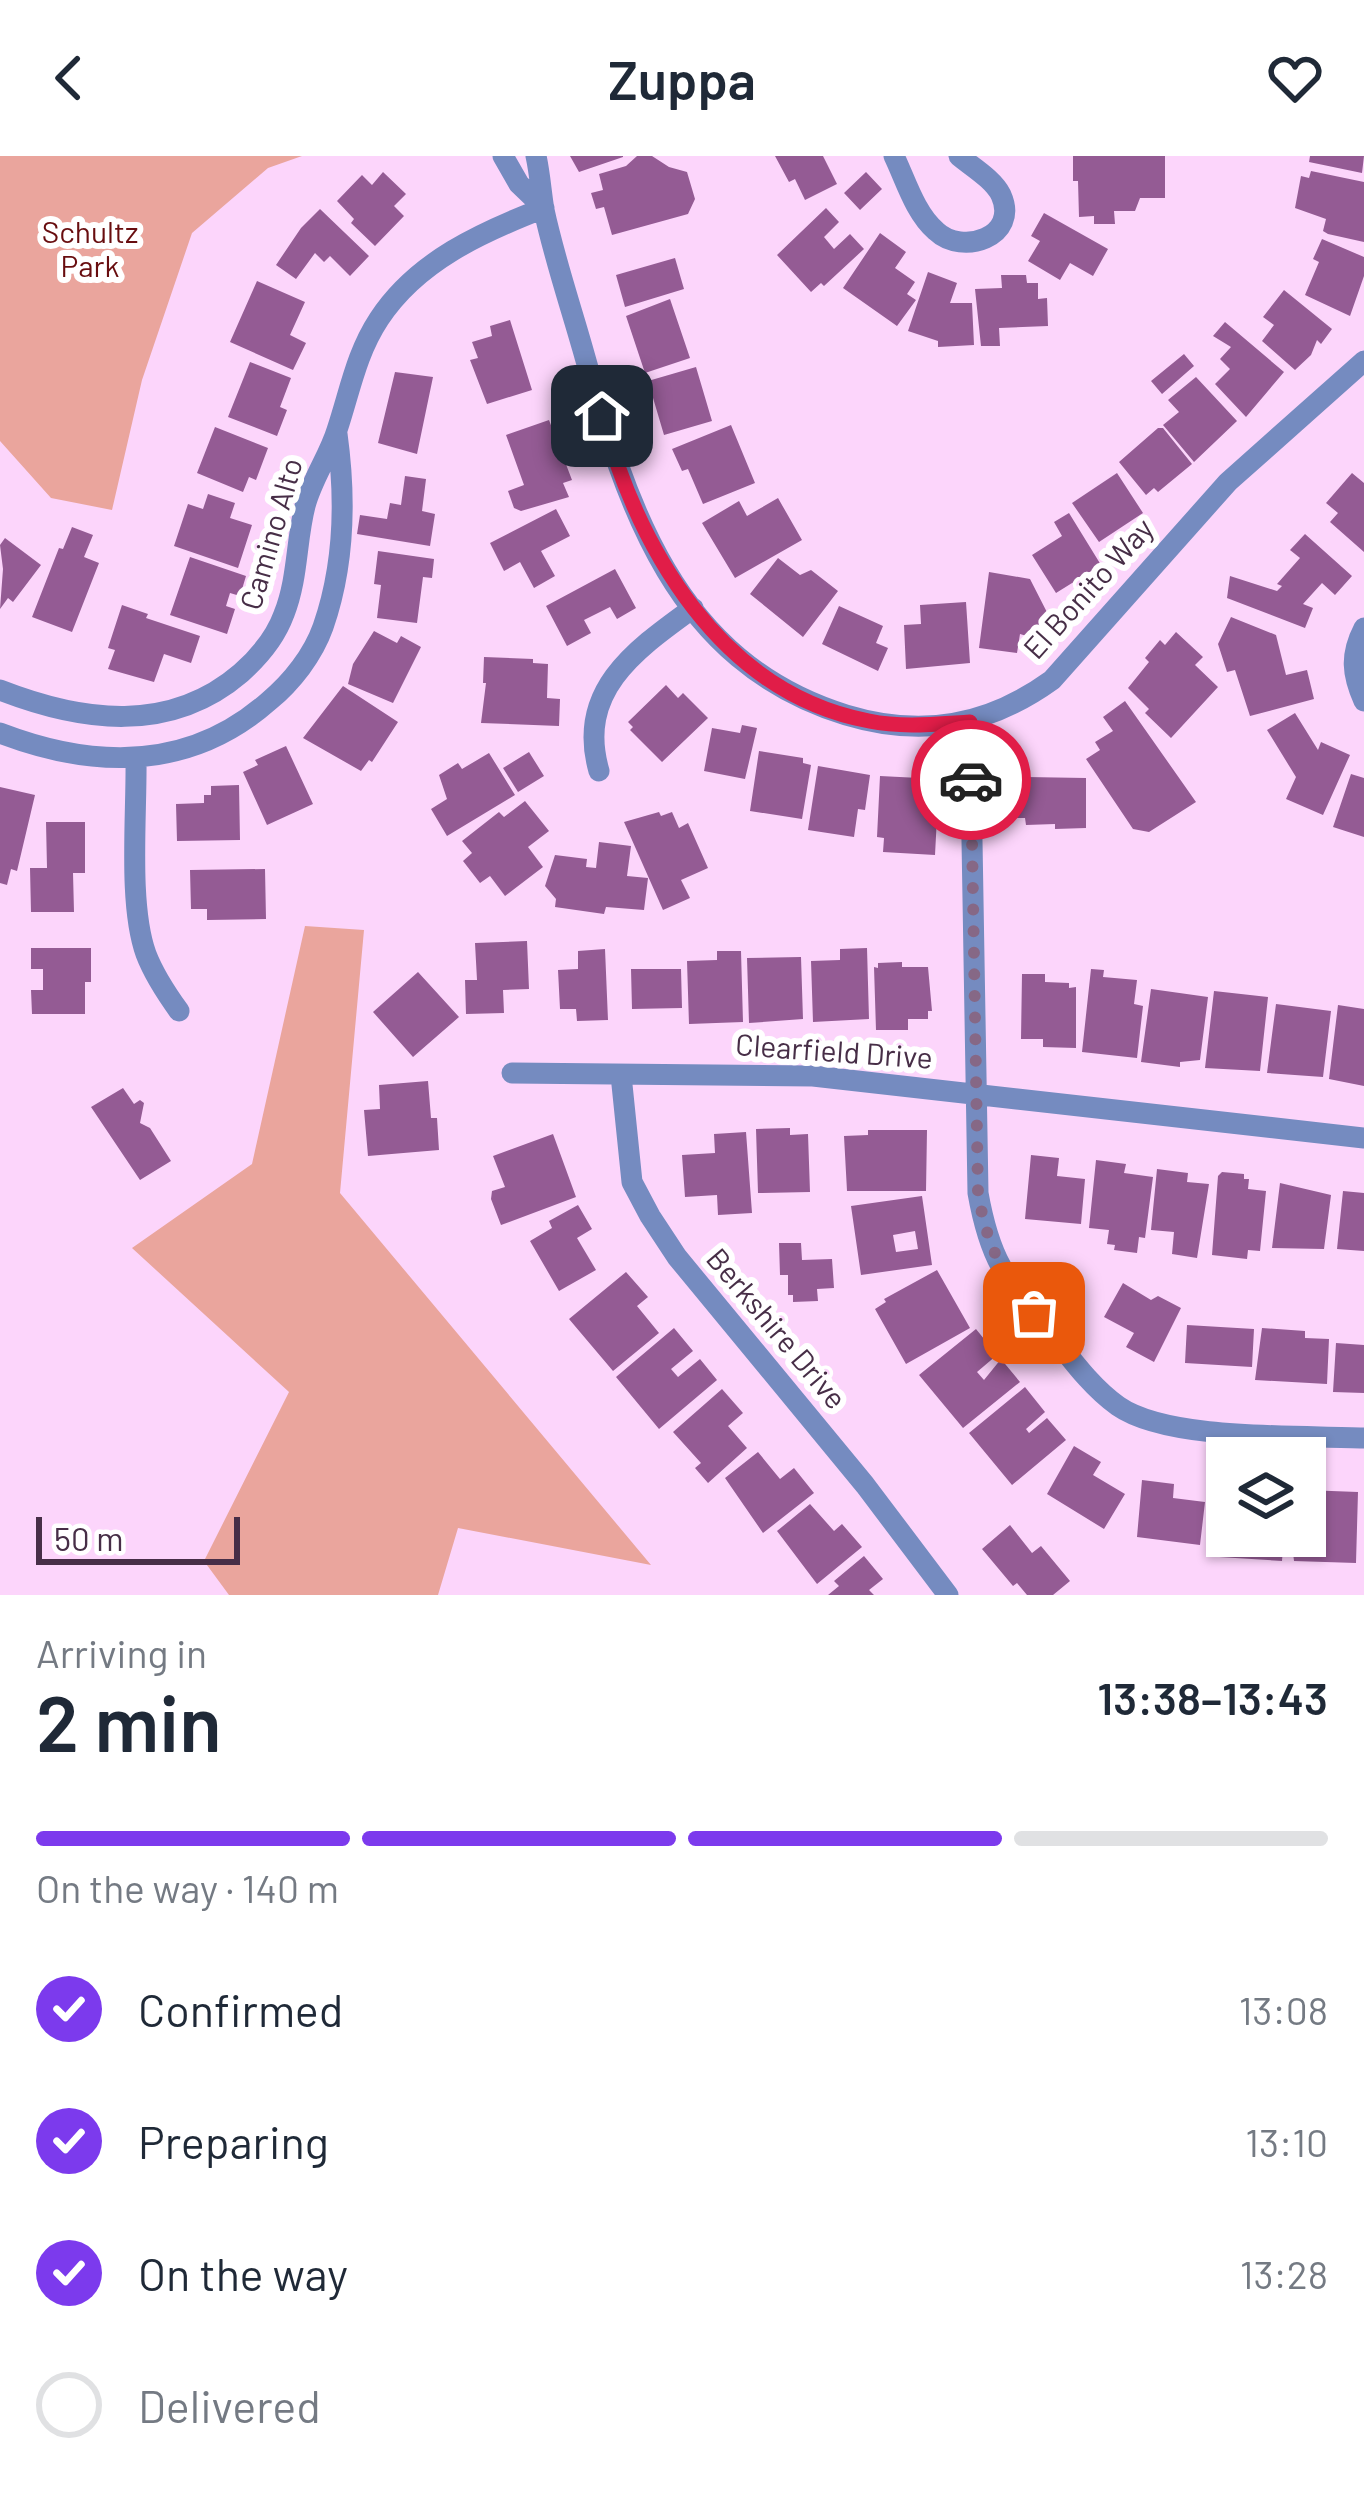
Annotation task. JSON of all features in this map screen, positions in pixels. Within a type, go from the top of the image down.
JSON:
[{"type":"street","name":"El Bonito Way","points":[[503,156],[519,184],[544,208]]},
{"type":"street","name":"El Bonito Way","points":[[536,156],[544,208],[626,493],[659,561],[728,648],[769,680],[817,706],[868,721],[970,722],[1017,704],[1052,680],[1228,482],[1364,361]]},
{"type":"street","points":[[894,156],[924,220],[941,237],[960,244],[983,242],[998,230],[1004,214],[1001,195],[959,156]]},
{"type":"street","name":"Camino Alto","points":[[0,690],[43,706],[133,718],[172,712],[227,685],[270,641],[284,615],[304,506],[337,432],[347,387],[382,315],[409,285],[466,242],[544,208]]},
{"type":"street","name":"Camino Alto","points":[[0,733],[86,756],[136,758],[219,738],[265,705],[303,664],[322,630],[333,590],[345,509],[337,432]]},
{"type":"street","points":[[599,771],[592,723],[603,696],[642,645],[693,608]]},
{"type":"street","points":[[1364,628],[1355,645],[1352,674],[1364,701]]},
{"type":"street","points":[[970,722],[978,1193],[986,1238],[1006,1278],[1091,1383],[1120,1407],[1151,1423],[1364,1438]]},
{"type":"street","points":[[136,758],[139,921],[152,968],[179,1011]]},
{"type":"street","name":"Clearfield Drive","points":[[512,1073],[813,1076],[1364,1138]]},
{"type":"street","name":"Berkshire Drive","points":[[621,1075],[632,1182],[650,1216],[677,1257],[865,1485],[948,1595]]},
{"type":"green space","name":"Schultz Park","points":[[0,156],[302,156],[268,168],[192,233],[142,380],[112,510],[51,498],[0,441]]},
{"type":"green space","points":[[305,926],[364,930],[340,1193],[651,1565],[458,1528],[438,1595],[229,1595],[204,1561],[289,1392],[132,1248],[252,1164]]},
{"type":"building","points":[[570,156],[623,156],[623,157],[579,172]]},
{"type":"building","points":[[637,156],[652,156],[687,172],[695,199],[688,214],[612,235],[604,207],[596,209],[591,193],[603,190],[599,174],[626,166]]},
{"type":"building","points":[[775,156],[823,156],[837,184],[805,200]]},
{"type":"building","points":[[1073,156],[1165,156],[1165,198],[1140,198],[1135,211],[1114,211],[1115,224],[1094,224],[1094,216],[1079,217]]},
{"type":"building","points":[[1310,156],[1364,156],[1362,173],[1309,162]]},
{"type":"building","points":[[1311,171],[1364,182],[1364,242],[1328,234],[1323,231],[1326,219],[1295,208],[1301,176],[1309,178]]},
{"type":"building","points":[[383,172],[406,194],[394,206],[404,216],[375,246],[337,201],[362,175],[372,185]]},
{"type":"building","points":[[866,172],[882,189],[860,210],[844,193]]},
{"type":"building","points":[[826,208],[839,222],[824,237],[834,249],[850,234],[864,249],[811,292],[777,255]]},
{"type":"building","points":[[320,209],[369,256],[350,276],[330,256],[324,262],[315,253],[296,279],[276,265]]},
{"type":"building","points":[[1044,213],[1108,249],[1093,276],[1070,263],[1060,280],[1028,261],[1040,241],[1031,236]]},
{"type":"building","points":[[880,233],[906,252],[895,268],[915,282],[907,294],[916,300],[897,326],[843,288]]},
{"type":"building","points":[[1322,239],[1364,257],[1364,276],[1350,316],[1305,295],[1319,262],[1313,259]]},
{"type":"building","points":[[675,258],[684,289],[625,307],[616,275]]},
{"type":"building","points":[[928,272],[957,283],[950,303],[972,303],[974,345],[938,347],[938,341],[908,331]]},
{"type":"building","points":[[1001,275],[1026,275],[1027,283],[1038,283],[1038,299],[1047,298],[1048,326],[999,328],[1000,346],[981,346],[975,289],[1002,288]]},
{"type":"building","points":[[257,281],[305,302],[290,335],[306,343],[293,370],[230,342]]},
{"type":"building","points":[[1284,290],[1332,329],[1321,344],[1317,340],[1311,355],[1295,370],[1262,341],[1274,325],[1263,317]]},
{"type":"building","points":[[670,299],[690,358],[645,373],[626,316]]},
{"type":"building","points":[[510,320],[532,390],[487,404],[470,360],[478,358],[472,342],[492,336],[490,326]]},
{"type":"building","points":[[1225,322],[1284,372],[1246,417],[1215,384],[1230,369],[1220,359],[1231,347],[1213,336]]},
{"type":"building","points":[[1184,354],[1194,366],[1162,394],[1151,381]]},
{"type":"building","points":[[250,362],[291,378],[280,407],[287,410],[277,436],[228,417]]},
{"type":"building","points":[[696,367],[712,421],[664,435],[648,381]]},
{"type":"building","points":[[395,372],[433,377],[417,454],[378,443]]},
{"type":"building","points":[[1196,377],[1237,421],[1194,462],[1163,425],[1179,412],[1168,400]]},
{"type":"building","points":[[549,420],[572,480],[563,483],[569,497],[521,511],[514,508],[508,491],[524,485],[506,435]]},
{"type":"building","points":[[731,425],[755,483],[703,504],[688,469],[682,471],[672,449]]},
{"type":"building","points":[[215,427],[268,448],[256,480],[249,477],[243,492],[197,473]]},
{"type":"building","points":[[1163,428],[1192,464],[1158,492],[1154,488],[1146,495],[1119,462]]},
{"type":"building","points":[[1117,473],[1143,513],[1099,542],[1072,503]]},
{"type":"building","points":[[1352,473],[1364,483],[1364,552],[1330,522],[1338,513],[1326,503]]},
{"type":"building","points":[[405,476],[426,479],[422,511],[435,514],[430,546],[357,534],[360,515],[387,519],[390,503],[401,505]]},
{"type":"building","points":[[208,494],[235,503],[230,518],[252,525],[238,568],[174,546],[188,504],[203,509]]},
{"type":"building","points":[[778,498],[802,540],[735,578],[702,523],[739,501],[747,516]]},
{"type":"building","points":[[556,509],[570,536],[541,551],[555,576],[534,588],[520,562],[504,571],[490,543]]},
{"type":"building","points":[[1069,513],[1101,565],[1056,593],[1032,555],[1062,536],[1054,522]]},
{"type":"building","points":[[72,527],[93,535],[84,557],[99,563],[72,632],[32,617]]},
{"type":"building","points":[[1305,534],[1352,576],[1335,595],[1322,583],[1303,604],[1313,608],[1305,628],[1227,598],[1230,576],[1277,591],[1282,586],[1277,584],[1300,558],[1290,550]]},
{"type":"building","points":[[5,538],[41,565],[13,602],[8,598],[0,609],[0,545]]},
{"type":"building","points":[[378,551],[434,559],[432,578],[423,577],[417,623],[377,618]]},
{"type":"building","points":[[190,557],[246,576],[240,596],[230,593],[226,606],[235,609],[227,634],[170,615]]},
{"type":"building","points":[[778,558],[800,575],[811,570],[838,591],[803,637],[750,594]]},
{"type":"building","points":[[615,569],[636,608],[617,619],[610,607],[584,620],[591,633],[567,646],[546,606]]},
{"type":"building","points":[[989,572],[1030,579],[1054,626],[1030,637],[1020,634],[1017,653],[979,648]]},
{"type":"building","points":[[966,602],[970,663],[906,669],[904,625],[921,624],[920,605]]},
{"type":"building","points":[[122,605],[200,636],[191,663],[164,654],[154,682],[108,669],[115,650],[108,648]]},
{"type":"building","points":[[839,606],[883,626],[876,643],[888,648],[878,671],[822,644]]},
{"type":"building","points":[[1231,617],[1276,635],[1286,675],[1307,670],[1314,699],[1250,716],[1235,670],[1227,672],[1218,644]]},
{"type":"building","points":[[374,631],[397,643],[401,636],[421,647],[393,703],[348,684],[353,664]]},
{"type":"building","points":[[1176,632],[1203,657],[1195,665],[1218,687],[1171,738],[1128,688],[1160,640],[1165,645]]},
{"type":"building","points":[[484,657],[548,664],[547,698],[560,699],[559,726],[481,723]]},
{"type":"building","points":[[666,685],[678,698],[683,693],[708,718],[662,762],[630,730],[633,727],[628,722]]},
{"type":"building","points":[[343,686],[398,722],[361,771],[303,738]]},
{"type":"building","points":[[1125,701],[1196,802],[1149,832],[1133,829],[1086,759],[1100,750],[1095,742],[1113,731],[1103,717]]},
{"type":"building","points":[[1295,713],[1318,750],[1321,742],[1350,755],[1323,815],[1286,799],[1296,777],[1267,730]]},
{"type":"building","points":[[742,725],[757,728],[745,779],[704,771],[712,728],[740,733]]},
{"type":"building","points":[[286,746],[313,804],[267,825],[243,772],[258,765],[255,760]]},
{"type":"building","points":[[759,751],[803,758],[803,763],[811,765],[802,819],[750,811]]},
{"type":"building","points":[[529,752],[544,776],[518,792],[503,768]]},
{"type":"building","points":[[489,753],[515,795],[447,836],[431,809],[447,799],[439,775],[458,763],[462,769]]},
{"type":"building","points":[[818,766],[870,775],[865,810],[858,809],[854,837],[808,830]]},
{"type":"building","points":[[1351,774],[1364,778],[1364,837],[1333,827]]},
{"type":"building","points":[[880,776],[939,779],[935,855],[883,852],[884,838],[877,837]]},
{"type":"building","points":[[1026,777],[1086,778],[1086,828],[1055,829],[1055,824],[1026,825],[1025,818],[1006,818],[1005,785],[1026,785]]},
{"type":"building","points":[[239,785],[240,840],[177,841],[176,804],[204,803],[211,786]]},
{"type":"building","points":[[0,787],[35,795],[17,871],[11,869],[7,885],[0,883]]},
{"type":"building","points":[[525,801],[549,831],[528,847],[543,867],[505,896],[490,876],[480,883],[463,861],[472,853],[462,841],[499,812],[504,817]]},
{"type":"building","points":[[659,812],[661,816],[672,812],[679,828],[688,823],[708,868],[681,880],[690,898],[663,910],[624,822]]},
{"type":"building","points":[[46,822],[85,822],[85,873],[73,873],[74,912],[31,912],[30,868],[47,868]]},
{"type":"building","points":[[599,842],[631,846],[627,876],[648,878],[644,910],[606,907],[604,914],[555,907],[556,899],[545,886],[555,855],[587,859],[586,867],[596,868]]},
{"type":"building","points":[[265,869],[266,919],[207,920],[207,909],[191,909],[190,870]]},
{"type":"building","points":[[527,941],[529,989],[503,990],[504,1013],[466,1014],[465,980],[477,980],[475,943]]},
{"type":"building","points":[[31,948],[91,948],[85,1014],[32,1014],[31,990],[43,990],[43,969],[31,969]]},
{"type":"building","points":[[867,948],[869,1019],[813,1022],[811,961],[840,960],[840,949]]},
{"type":"building","points":[[605,949],[608,1020],[577,1021],[576,1009],[560,1009],[558,970],[578,969],[578,951]]},
{"type":"building","points":[[717,951],[741,951],[743,1022],[689,1024],[687,961],[717,960]]},
{"type":"building","points":[[801,957],[803,1019],[749,1023],[747,958]]},
{"type":"building","points":[[902,962],[902,967],[928,967],[932,1011],[928,1019],[908,1019],[908,1030],[876,1030],[874,967]]},
{"type":"building","points":[[631,969],[681,969],[682,1008],[632,1009]]},
{"type":"building","points":[[1091,969],[1104,970],[1103,977],[1137,980],[1134,1004],[1143,1006],[1137,1058],[1082,1052]]},
{"type":"building","points":[[418,972],[459,1017],[413,1057],[373,1012]]},
{"type":"building","points":[[1022,974],[1045,974],[1045,982],[1076,987],[1076,1048],[1043,1047],[1043,1039],[1021,1039]]},
{"type":"building","points":[[1151,989],[1208,997],[1200,1060],[1180,1062],[1180,1067],[1141,1062]]},
{"type":"building","points":[[1214,991],[1268,997],[1260,1071],[1205,1068]]},
{"type":"building","points":[[1276,1004],[1331,1011],[1323,1077],[1267,1073]]},
{"type":"building","points":[[1338,1005],[1364,1009],[1364,1086],[1329,1079]]},
{"type":"building","points":[[428,1081],[439,1150],[368,1156],[364,1110],[380,1109],[379,1085]]},
{"type":"building","points":[[123,1088],[134,1104],[144,1103],[140,1123],[150,1128],[171,1161],[140,1180],[91,1107]]},
{"type":"building","points":[[790,1128],[790,1135],[808,1134],[810,1192],[758,1193],[756,1129]]},
{"type":"building","points":[[868,1130],[927,1130],[926,1191],[847,1191],[844,1136],[868,1135]]},
{"type":"building","points":[[746,1132],[752,1213],[718,1215],[717,1195],[685,1197],[682,1155],[715,1153],[714,1134]]},
{"type":"building","points":[[553,1134],[576,1197],[501,1225],[491,1199],[492,1191],[505,1187],[493,1156]]},
{"type":"building","points":[[1031,1155],[1059,1158],[1057,1176],[1085,1179],[1081,1224],[1025,1219]]},
{"type":"building","points":[[1096,1160],[1126,1164],[1124,1173],[1153,1177],[1145,1238],[1139,1237],[1137,1253],[1114,1250],[1115,1245],[1107,1244],[1109,1230],[1089,1228]]},
{"type":"building","points":[[1157,1169],[1188,1173],[1187,1182],[1209,1184],[1197,1258],[1172,1254],[1174,1232],[1151,1230]]},
{"type":"building","points":[[1222,1172],[1244,1174],[1248,1189],[1266,1191],[1260,1251],[1248,1250],[1247,1259],[1212,1255]]},
{"type":"building","points":[[1280,1183],[1331,1195],[1324,1249],[1272,1248]]},
{"type":"building","points":[[1343,1191],[1364,1193],[1364,1251],[1337,1249]]},
{"type":"building","points":[[922,1196],[932,1265],[861,1275],[851,1206]],"holes":[[[915,1231],[918,1249],[896,1252],[893,1235]]]},
{"type":"building","points":[[578,1205],[592,1229],[577,1238],[596,1270],[559,1291],[530,1241],[552,1228],[549,1221]]},
{"type":"building","points":[[779,1243],[801,1243],[802,1260],[832,1259],[834,1288],[817,1289],[818,1301],[793,1302],[793,1295],[788,1295],[788,1275],[780,1275]]},
{"type":"building","points":[[937,1270],[970,1328],[906,1364],[875,1309],[884,1299]]},
{"type":"building","points":[[626,1272],[648,1297],[637,1306],[659,1333],[613,1371],[569,1319]]},
{"type":"building","points":[[1123,1283],[1151,1300],[1158,1296],[1181,1308],[1154,1362],[1126,1347],[1134,1333],[1104,1317]]},
{"type":"building","points":[[1187,1325],[1254,1329],[1252,1367],[1185,1363]]},
{"type":"building","points":[[674,1328],[693,1351],[671,1369],[678,1377],[700,1359],[717,1380],[659,1429],[616,1377]]},
{"type":"building","points":[[1262,1328],[1305,1331],[1305,1338],[1329,1339],[1327,1384],[1255,1380]]},
{"type":"building","points":[[976,1329],[997,1355],[977,1372],[984,1380],[1001,1359],[1020,1382],[963,1428],[919,1375]]},
{"type":"building","points":[[1336,1343],[1364,1345],[1364,1393],[1333,1392]]},
{"type":"building","points":[[1025,1387],[1045,1412],[1026,1429],[1029,1433],[1047,1418],[1066,1440],[1012,1485],[969,1433]]},
{"type":"building","points":[[722,1389],[743,1413],[728,1426],[747,1448],[708,1483],[695,1468],[701,1463],[673,1432]]},
{"type":"building","points":[[1074,1446],[1101,1462],[1093,1475],[1125,1494],[1104,1529],[1047,1494]]},
{"type":"building","points":[[758,1452],[780,1479],[794,1468],[814,1493],[763,1533],[725,1478]]},
{"type":"building","points":[[1142,1480],[1174,1484],[1173,1498],[1205,1502],[1200,1545],[1137,1537]]},
{"type":"building","points":[[1326,1491],[1358,1492],[1356,1563],[1294,1561],[1294,1557],[1326,1557]]},
{"type":"building","points":[[810,1504],[834,1531],[842,1524],[862,1547],[817,1584],[777,1531]]},
{"type":"building","points":[[1010,1525],[1032,1553],[1041,1546],[1070,1581],[1053,1595],[1027,1595],[1017,1583],[1013,1586],[982,1549]]},
{"type":"building","points":[[864,1556],[883,1579],[869,1590],[874,1595],[828,1595],[839,1586],[834,1581]]},
{"type":"building","points":[[1219,1557],[1282,1557],[1282,1561]]},
{"type":"way so far","points":[[971,780],[978,1193],[986,1238],[1006,1278],[1034,1313]]},
{"type":"route","points":[[602,416],[632,510],[659,561],[728,648],[769,680],[817,706],[868,721],[970,722],[971,780]]}]
